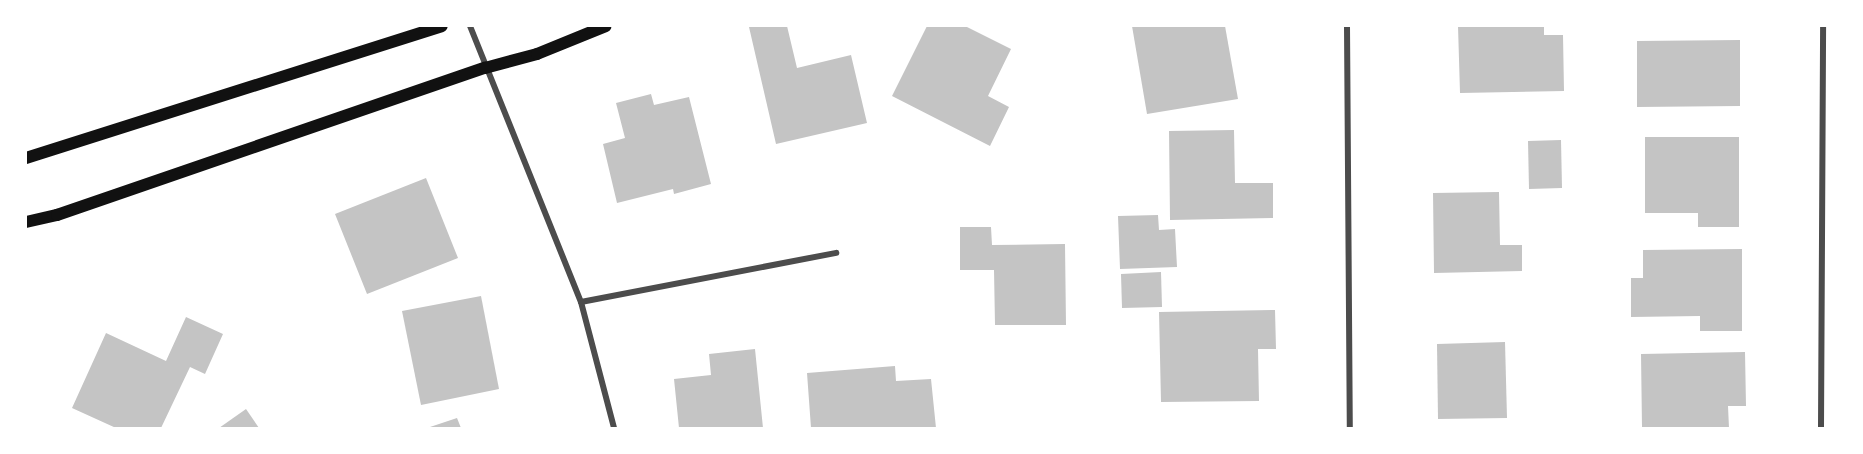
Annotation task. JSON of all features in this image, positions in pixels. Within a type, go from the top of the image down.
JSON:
[{"type":"main road","points":[[26,158],[441,26]]},
{"type":"main road","points":[[26,222],[68,211],[485,68],[537,54],[606,26]]},
{"type":"street","points":[[470,26],[581,302],[614,429]]},
{"type":"street","points":[[1347,26],[1350,429]]},
{"type":"street","points":[[1821,429],[1823,26]]},
{"type":"street","points":[[581,302],[836,253]]},
{"type":"building","points":[[787,26],[797,68],[851,55],[867,123],[776,144],[749,27]]},
{"type":"building","points":[[927,26],[965,26],[1011,49],[988,96],[1009,107],[990,146],[892,96]]},
{"type":"building","points":[[1132,26],[1225,26],[1238,99],[1147,114]]},
{"type":"building","points":[[1458,26],[1544,26],[1544,35],[1563,35],[1564,91],[1460,93]]},
{"type":"building","points":[[1740,40],[1740,106],[1637,107],[1637,41]]},
{"type":"building","points":[[651,94],[654,105],[689,97],[711,184],[674,194],[673,189],[617,203],[603,144],[625,138],[616,103]]},
{"type":"building","points":[[1234,130],[1235,183],[1273,183],[1273,218],[1170,220],[1169,131]]},
{"type":"building","points":[[1645,137],[1739,137],[1739,227],[1698,227],[1698,213],[1645,213]]},
{"type":"building","points":[[1561,140],[1562,188],[1529,189],[1528,141]]},
{"type":"building","points":[[426,178],[458,258],[367,294],[335,214]]},
{"type":"building","points":[[1499,192],[1500,245],[1522,245],[1522,271],[1434,273],[1433,193]]},
{"type":"building","points":[[1158,215],[1159,230],[1175,229],[1177,267],[1120,269],[1118,216]]},
{"type":"building","points":[[960,227],[991,227],[992,245],[1065,244],[1066,325],[995,325],[994,270],[960,270]]},
{"type":"building","points":[[1742,249],[1742,331],[1700,331],[1700,316],[1631,317],[1631,278],[1643,278],[1643,250]]},
{"type":"building","points":[[1161,272],[1162,307],[1122,308],[1121,274]]},
{"type":"building","points":[[481,296],[499,389],[421,405],[402,311]]},
{"type":"building","points":[[1275,310],[1276,349],[1258,349],[1259,401],[1161,402],[1159,312]]},
{"type":"building","points":[[186,317],[223,334],[205,374],[190,367],[161,428],[116,428],[72,408],[106,333],[166,361]]},
{"type":"building","points":[[1505,342],[1507,418],[1438,419],[1437,344]]},
{"type":"building","points":[[755,349],[763,428],[679,428],[674,379],[711,375],[709,354]]},
{"type":"building","points":[[1745,352],[1746,406],[1728,406],[1729,428],[1642,428],[1641,354]]},
{"type":"building","points":[[895,366],[896,381],[931,379],[936,428],[811,428],[807,373]]},
{"type":"building","points":[[246,409],[259,428],[219,428]]},
{"type":"building","points":[[457,418],[461,428],[427,428]]}]
